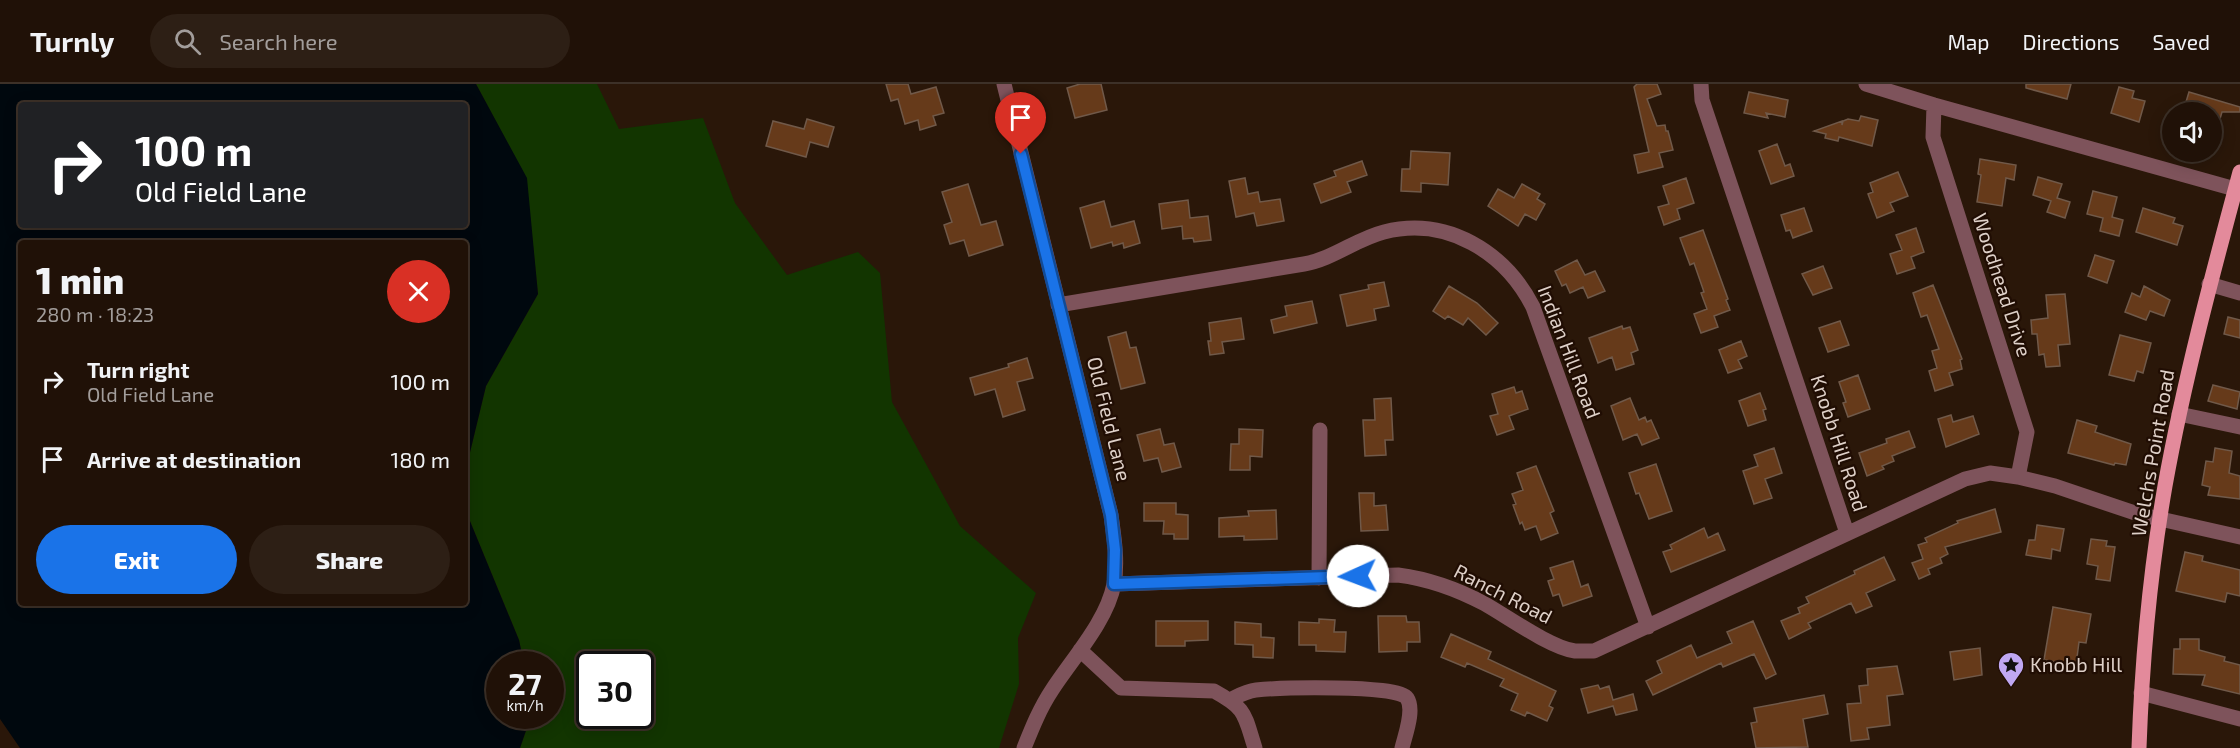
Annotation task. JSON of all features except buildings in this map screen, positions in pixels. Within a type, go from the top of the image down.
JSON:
[{"type":"main road","name":"Welchs Point Road","points":[[2139,748],[2141,693],[2160,519],[2179,414],[2209,284],[2240,172]]},
{"type":"street","name":"Old Field Lane","points":[[1004,84],[1111,515],[1115,550],[1114,584],[1100,617],[1050,692],[1024,748]]},
{"type":"street","name":"Knobb Hill Road","points":[[1701,84],[1702,100],[1847,533],[1965,478],[1990,473],[2055,486],[2160,519],[2240,537]]},
{"type":"street","points":[[1866,84],[2235,189]]},
{"type":"street","name":"Woodhead Drive","points":[[1934,105],[1934,137],[2027,432],[2018,477]]},
{"type":"street","name":"Indian Hill Road","points":[[1058,305],[1312,262],[1384,231],[1415,229],[1443,232],[1487,250],[1512,274],[1533,308],[1648,627]]},
{"type":"street","points":[[2209,284],[2240,293]]},
{"type":"street","points":[[2179,414],[2240,427]]},
{"type":"street","points":[[1319,578],[1320,430]]},
{"type":"street","name":"Ranch Road","points":[[1114,584],[1398,575],[1437,583],[1484,603],[1553,643],[1573,651],[1594,651],[1847,533]]},
{"type":"street","points":[[1080,650],[1121,688],[1214,691],[1241,707],[1255,748]]},
{"type":"street","points":[[1230,700],[1253,691],[1283,689],[1377,689],[1400,693],[1407,698],[1410,707],[1402,748]]},
{"type":"street","points":[[2141,693],[2240,719]]},
{"type":"green space","points":[[476,84],[597,84],[619,129],[703,118],[735,203],[787,275],[858,252],[880,273],[892,402],[960,526],[1036,593],[1018,638],[1019,684],[999,748],[520,748],[527,729],[564,729],[564,651],[521,651],[519,640],[468,516],[468,461],[486,386],[538,294],[526,178]]},
{"type":"shaded area","points":[[0,84],[476,84],[527,178],[538,294],[486,386],[468,461],[468,240],[18,240],[18,606],[468,606],[468,516],[519,640],[521,651],[486,651],[486,729],[527,729],[520,748],[20,748],[0,719]]},
{"type":"place","name":"Knobb Hill","points":[[2011,688]]},
{"type":"route","points":[[1021,154],[1111,515],[1115,550],[1114,584],[1358,576]]}]
